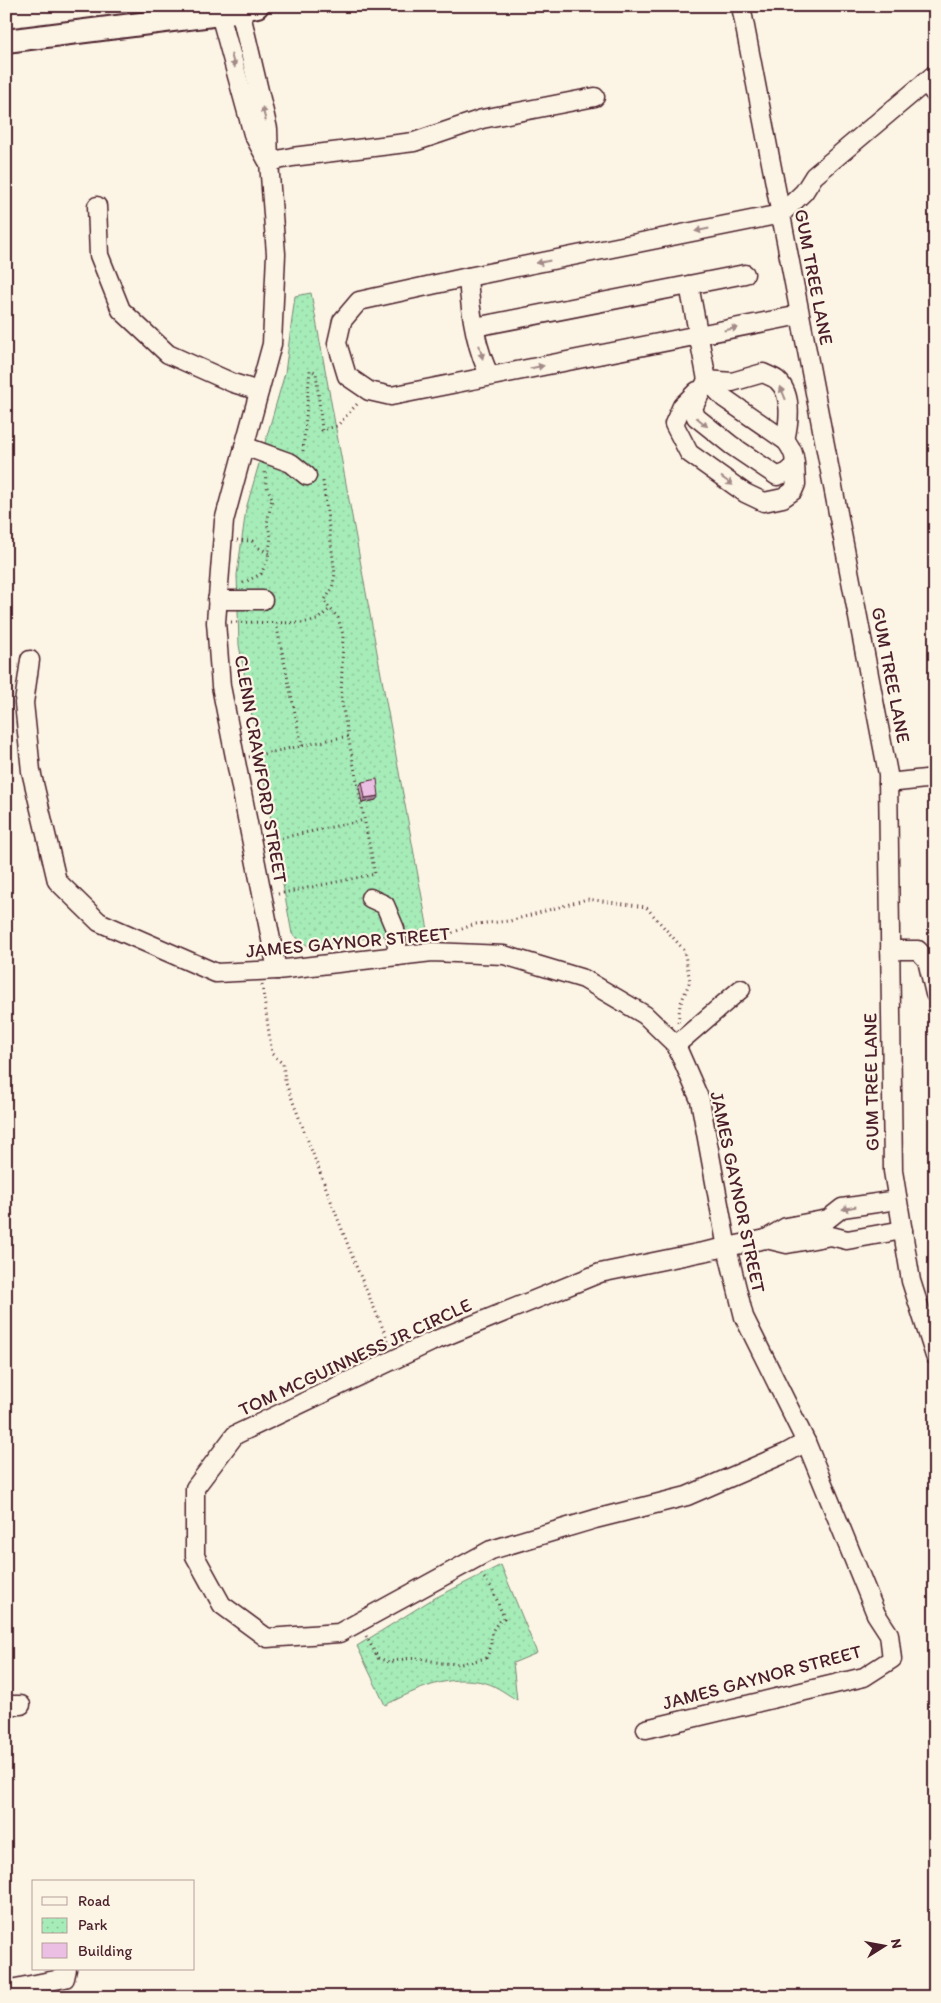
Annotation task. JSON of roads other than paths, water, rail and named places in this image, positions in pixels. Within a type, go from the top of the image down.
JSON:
[{"type":"main road","points":[[6,41],[239,10]]},
{"type":"street","name":"GUM TREE LANE","points":[[741,6],[888,774],[893,1171],[912,1280],[935,1356]]},
{"type":"street","name":"CLENN CRAWFORD STREET","points":[[239,10],[252,134],[269,162],[276,254],[272,344],[224,521],[216,622],[221,686],[262,897],[268,970]]},
{"type":"street","points":[[800,315],[391,396],[369,391],[347,376],[337,343],[342,321],[359,301],[468,276],[781,214],[804,192],[814,176],[931,84]]},
{"type":"street","points":[[269,162],[292,157],[414,142],[482,119],[595,97]]},
{"type":"street","points":[[97,206],[99,255],[121,310],[168,354],[233,383],[259,391]]},
{"type":"street","points":[[475,327],[746,274]]},
{"type":"street","points":[[468,276],[475,327],[484,365],[490,376]]},
{"type":"street","points":[[688,285],[708,380],[724,398],[785,440],[792,450],[796,484],[793,491],[783,498],[764,502],[744,493],[689,453],[674,424],[682,406],[708,380],[732,382],[763,373],[778,381],[786,396],[790,420],[785,440]]},
{"type":"street","points":[[708,380],[693,408],[696,417],[731,445],[777,476],[790,471],[795,463]]},
{"type":"street","points":[[244,446],[291,462],[315,475]]},
{"type":"street","points":[[217,600],[263,600]]},
{"type":"street","name":"JAMES GAYNOR STREET","points":[[30,660],[24,703],[31,771],[56,881],[99,922],[216,973],[268,970],[432,952],[504,955],[584,978],[644,1015],[676,1045],[700,1100],[727,1248],[744,1317],[806,1442],[876,1614],[889,1634],[892,1659],[864,1677],[646,1729]]},
{"type":"street","points":[[888,783],[935,778]]},
{"type":"street","points":[[370,898],[385,905],[395,929],[398,956]]},
{"type":"street","points":[[890,950],[918,950],[927,960],[935,994]]},
{"type":"street","points":[[676,1045],[741,989]]},
{"type":"street","name":"TOM MCGUINNESS JR CIRCLE","points":[[806,1442],[786,1453],[687,1496],[567,1527],[491,1550],[339,1633],[267,1638],[222,1605],[194,1556],[195,1488],[235,1435],[431,1342],[600,1273],[766,1239],[787,1244],[829,1227],[842,1208],[898,1200]]},
{"type":"street","name":"TOM MCGUINNESS JR CIRCLE","points":[[829,1227],[847,1240],[903,1230]]},
{"type":"street","points":[[6,1990],[65,1978],[67,1970]]}]
